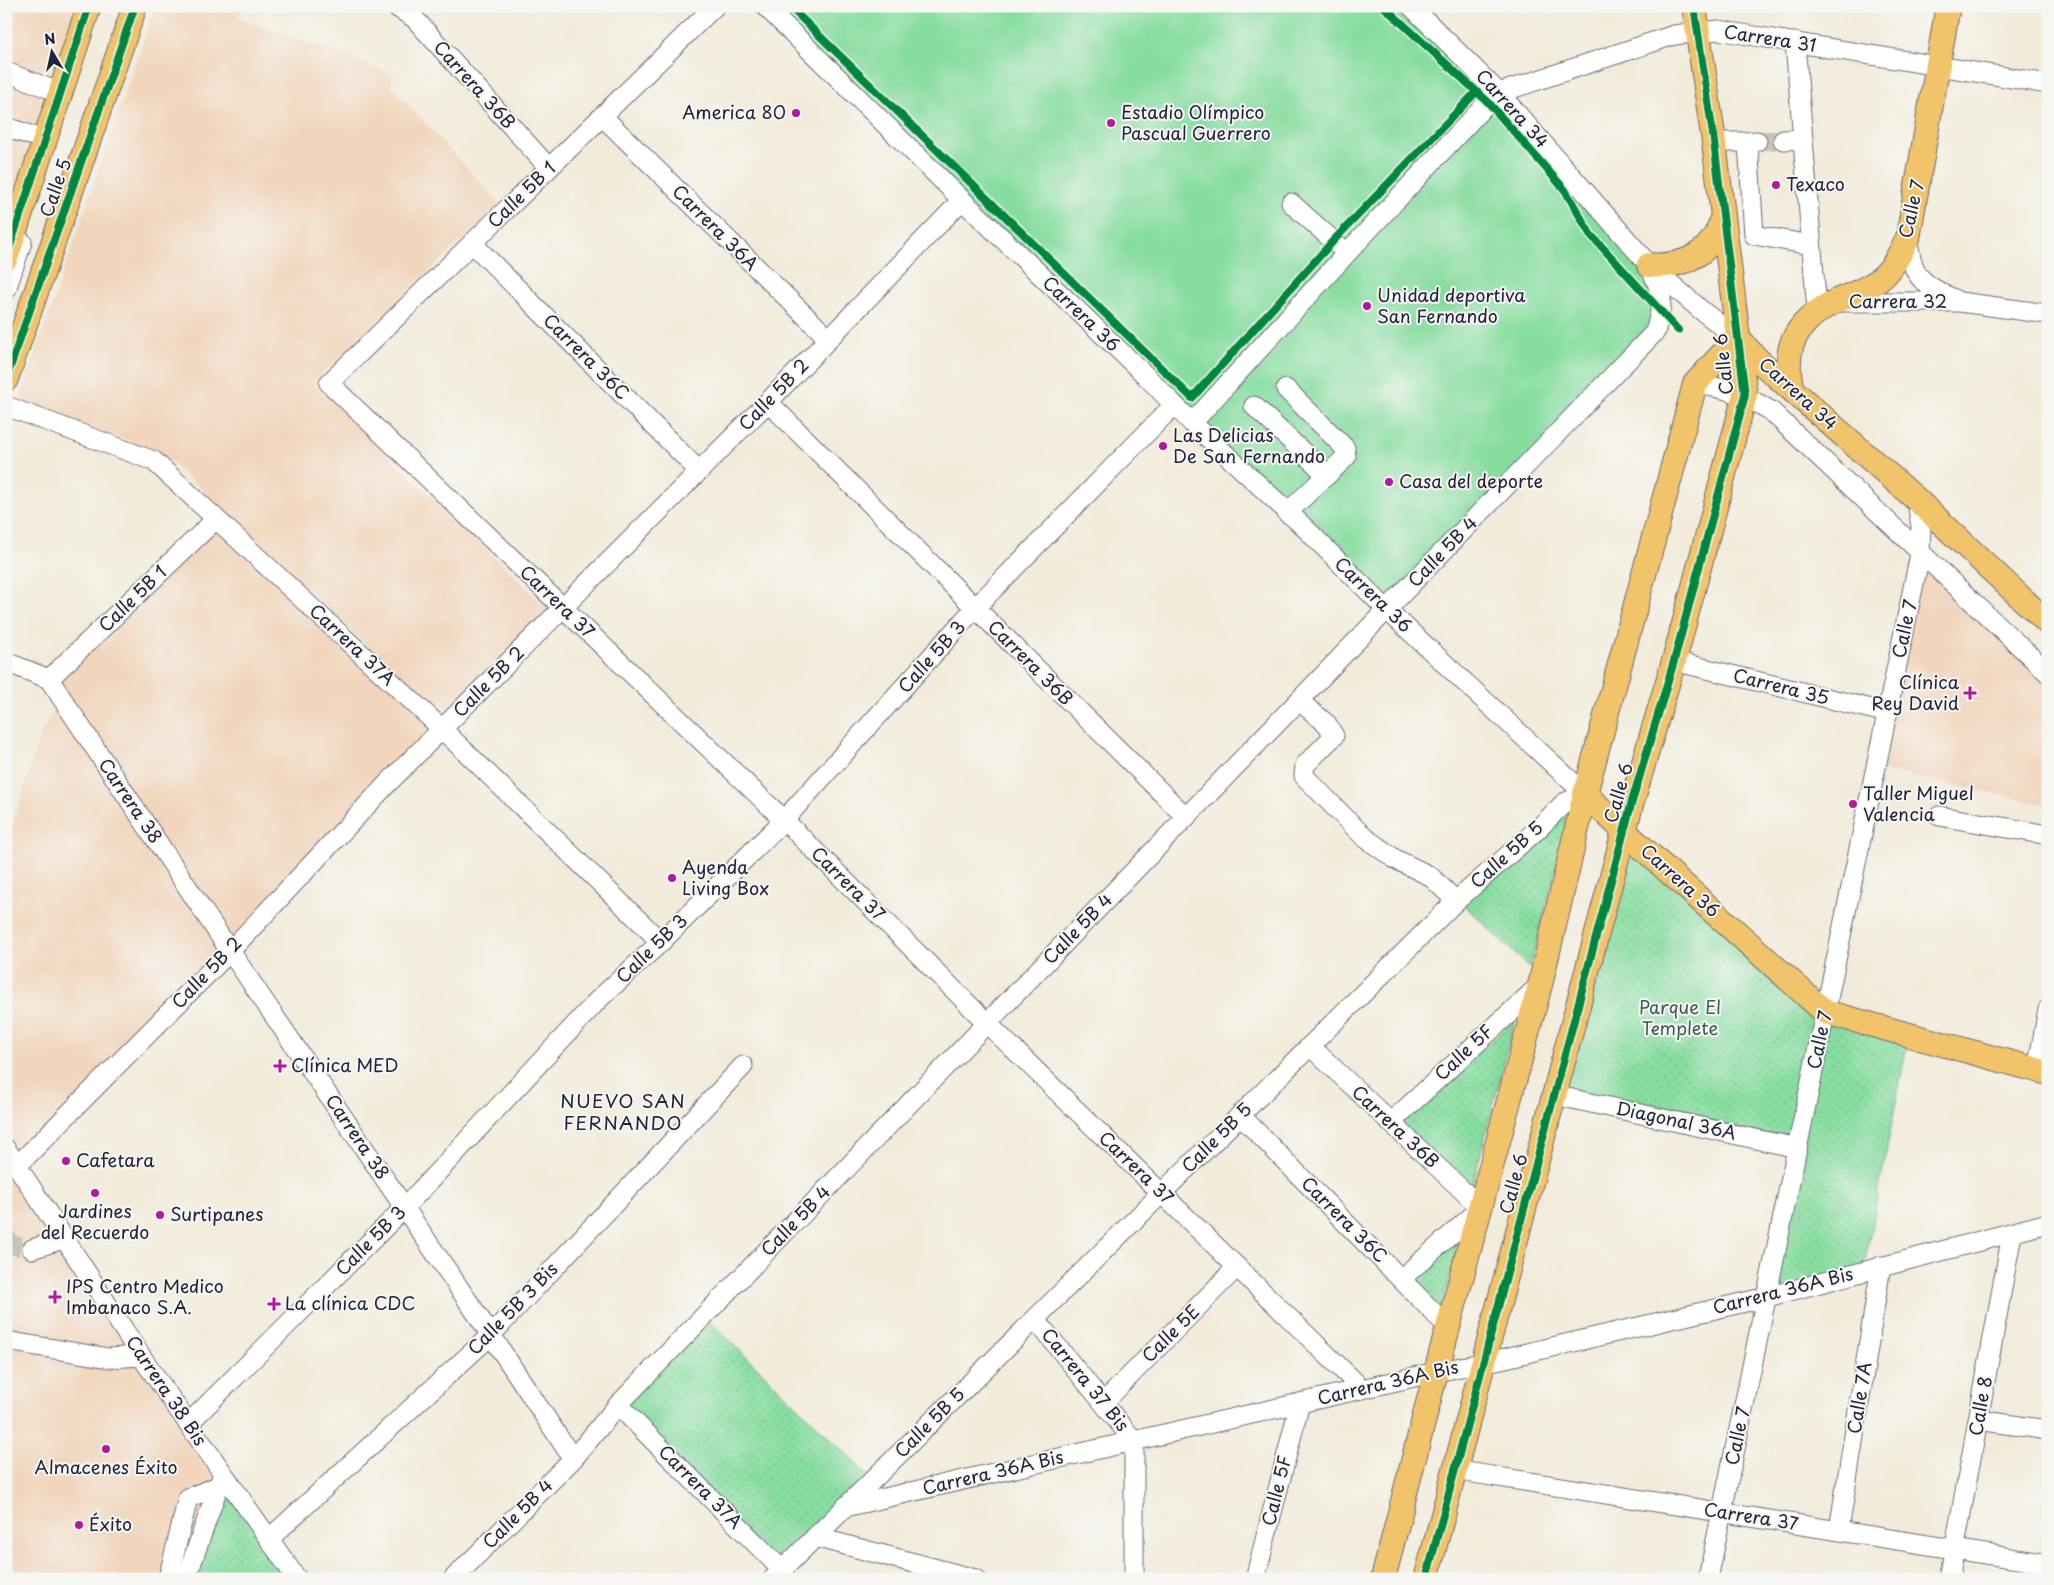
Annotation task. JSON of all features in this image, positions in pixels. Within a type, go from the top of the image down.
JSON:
[{"type":"main road","name":"Calle 5","points":[[6,258],[89,6]]},
{"type":"main road","name":"Calle 5","points":[[6,379],[134,6]]},
{"type":"main road","name":"Calle 6","points":[[1426,1579],[1624,830],[1674,661],[1745,395],[1714,142],[1694,6]]},
{"type":"main road","name":"Calle 7","points":[[1791,388],[1788,359],[1793,341],[1800,329],[1827,306],[1866,289],[1880,279],[1890,270],[1908,238],[1948,6]]},
{"type":"main road","points":[[1649,266],[1665,267],[1681,263],[1696,256],[1709,246],[1719,232],[1722,218]]},
{"type":"main road","name":"Calle 6","points":[[1382,1579],[1540,985],[1586,794],[1695,384],[1737,338]]},
{"type":"main road","name":"Carrera 34","points":[[1737,338],[1758,360],[1918,500],[2048,623]]},
{"type":"main road","name":"Carrera 36","points":[[1586,794],[1825,1012],[2042,1072]]},
{"type":"street","points":[[6,290],[100,6]]},
{"type":"street","points":[[6,350],[123,6]]},
{"type":"street","name":"Carrera 36B","points":[[395,6],[414,18],[550,168]]},
{"type":"street","name":"Calle 5B 1","points":[[329,383],[715,6]]},
{"type":"street","name":"Carrera 36","points":[[765,6],[962,200],[1138,368],[1192,423],[1304,527],[1386,610],[1586,794]]},
{"type":"street","name":"Carrera 34","points":[[1411,6],[1499,92],[1649,266],[1737,338]]},
{"type":"street","name":"Carrera 31","points":[[1499,92],[1674,35],[1718,30],[2048,84]]},
{"type":"street","points":[[1795,42],[1812,245],[1827,306]]},
{"type":"street","points":[[6,72],[61,92]]},
{"type":"street","points":[[1192,423],[1346,253],[1499,92]]},
{"type":"street","name":"Carrera 36A","points":[[602,116],[829,339]]},
{"type":"street","points":[[6,127],[45,140]]},
{"type":"street","points":[[1783,140],[1804,140]]},
{"type":"street","points":[[1714,142],[1752,142],[1754,235],[1812,245]]},
{"type":"street","name":"Calle 5B 2","points":[[18,1165],[230,950],[388,783],[768,402],[962,200]]},
{"type":"street","points":[[1291,203],[1346,253]]},
{"type":"street","name":"Carrera 32","points":[[1908,238],[1910,261],[1918,275],[1930,287],[1960,302]]},
{"type":"street","name":"Carrera 36C","points":[[472,243],[699,471]]},
{"type":"street","name":"Calle 5B 4","points":[[453,1579],[573,1459],[618,1405],[1655,332],[1663,300],[1659,284],[1649,266]]},
{"type":"street","name":"Carrera 32","points":[[1827,306],[1960,302],[2048,314]]},
{"type":"street","name":"Carrera 37","points":[[329,383],[784,820],[987,1023],[1362,1389]]},
{"type":"street","name":"Carrera 34","points":[[1695,384],[1720,387],[1745,395],[1771,412],[2048,673]]},
{"type":"street","points":[[1286,389],[1344,448],[1346,456],[1287,513]]},
{"type":"street","name":"Carrera 36B","points":[[768,402],[1186,817]]},
{"type":"street","name":"Calle 5B 3","points":[[188,1424],[405,1207],[600,998],[661,942],[784,820],[975,608],[1174,405]]},
{"type":"street","name":"Carrera 37A","points":[[6,406],[154,461],[442,729],[661,942]]},
{"type":"street","points":[[1254,406],[1327,475]]},
{"type":"street","name":"Calle 7","points":[[1708,1579],[1920,554],[1921,527],[1918,500]]},
{"type":"street","name":"Calle 5B 1","points":[[49,679],[216,519]]},
{"type":"street","name":"Carrera 35","points":[[1674,661],[1888,714]]},
{"type":"street","points":[[6,662],[49,679]]},
{"type":"street","name":"Carrera 38","points":[[49,679],[230,950],[491,1334],[573,1459]]},
{"type":"street","points":[[1299,701],[1327,724],[1334,736],[1305,765],[1304,776],[1364,837],[1395,859],[1430,876],[1456,901]]},
{"type":"street","name":"Calle 5B 5","points":[[778,1574],[1456,901],[1539,828],[1564,803],[1586,794]]},
{"type":"street","points":[[1939,816],[2048,835]]},
{"type":"street","name":"Calle 5F","points":[[1390,1123],[1540,985]]},
{"type":"street","points":[[2042,1072],[2048,1009]]},
{"type":"street","name":"Carrera 36B","points":[[1310,1046],[1480,1208]]},
{"type":"street","name":"Calle 5B 3 Bis","points":[[270,1538],[491,1334],[743,1066]]},
{"type":"street","name":"Diagonal 36A","points":[[1554,1095],[1797,1148]]},
{"type":"street","name":"Carrera 36C","points":[[1240,1115],[1449,1326]]},
{"type":"street","name":"Carrera 38 Bis","points":[[6,1149],[66,1238],[140,1356],[188,1424],[221,1480],[270,1538],[297,1579]]},
{"type":"street","points":[[1402,1278],[1480,1208]]},
{"type":"street","name":"Carrera 36A Bis","points":[[844,1508],[1767,1297],[2048,1223]]},
{"type":"street","name":"Calle 8","points":[[1949,1579],[2012,1234]]},
{"type":"street","points":[[32,1249],[66,1238]]},
{"type":"street","name":"Calle 7A","points":[[1839,1530],[1881,1266]]},
{"type":"street","name":"Calle 5E","points":[[1104,1402],[1237,1267]]},
{"type":"street","name":"Carrera 37 Bis","points":[[1035,1319],[1134,1441]]},
{"type":"street","points":[[6,1341],[109,1358],[140,1356]]},
{"type":"street","name":"Calle 5F","points":[[1255,1579],[1300,1403]]},
{"type":"street","name":"Carrera 37A","points":[[618,1405],[778,1574]]},
{"type":"street","points":[[1978,1420],[2048,1430]]},
{"type":"street","points":[[1134,1441],[1134,1579]]},
{"type":"street","name":"Carrera 37","points":[[1454,1470],[2048,1564]]},
{"type":"street","points":[[168,1579],[188,1498],[221,1480]]},
{"type":"street","points":[[186,1579],[221,1480]]},
{"type":"street","points":[[815,1537],[975,1579]]},
{"type":"shaded area","points":[[6,6],[89,6],[6,258]]},
{"type":"shaded area","points":[[155,6],[243,6],[238,18],[393,74],[391,86],[500,204],[312,383],[549,609],[440,716],[225,511],[161,453],[19,401]]},
{"type":"shaded area","points":[[216,519],[442,729],[18,1165],[223,1473],[186,1579],[6,1579],[6,846],[41,732],[62,699],[49,679]]},
{"type":"shaded area","name":"Clínica Rey David","points":[[1920,554],[2048,673],[2048,805],[1876,769]]},
{"type":"green space","name":"Unidad deportiva San Fernando","points":[[765,6],[1411,6],[1649,265],[1661,311],[1387,610]]},
{"type":"green space","points":[[1560,814],[1569,820],[1530,968],[1460,901]]},
{"type":"green space","name":"Parque El Templete","points":[[1624,830],[1825,1012],[1909,1035],[1863,1271],[1767,1297],[1797,1148],[1554,1095]]},
{"type":"green space","points":[[1515,1020],[1472,1187],[1394,1123]]},
{"type":"green space","points":[[1463,1230],[1439,1315],[1406,1278]]},
{"type":"green space","points":[[704,1316],[873,1480],[782,1570],[618,1405]]},
{"type":"green space","points":[[223,1473],[297,1579],[186,1579]]},
{"type":"tunnel","points":[[1757,141],[1783,140]]},
{"type":"tunnel","points":[[6,1237],[12,1245],[32,1249]]},
{"type":"cycle path","points":[[6,258],[89,6]]},
{"type":"cycle path","points":[[6,379],[135,6]]},
{"type":"cycle path","points":[[789,6],[1192,398],[1334,240],[1476,92]]},
{"type":"cycle path","points":[[1383,6],[1488,102],[1565,190],[1590,234],[1678,330]]},
{"type":"cycle path","points":[[1426,1579],[1631,805],[1674,661],[1745,395],[1714,142],[1694,6]]},
{"type":"place","name":"America 80","points":[[796,113]]},
{"type":"place","name":"Estadio Olímpico Pascual Guerrero","points":[[1111,123]]},
{"type":"place","name":"Texaco","points":[[1776,185]]},
{"type":"place","name":"Unidad deportiva San Fernando","points":[[1367,306]]},
{"type":"place","name":"Las Delicias De San Fernando","points":[[1163,446]]},
{"type":"place","name":"Casa del deporte","points":[[1389,482]]},
{"type":"place","name":"Clínica Rey David","points":[[1970,693]]},
{"type":"place","name":"Taller Miguel Valencia","points":[[1853,804]]},
{"type":"place","name":"Ayenda Living Box","points":[[672,878]]},
{"type":"place","name":"Clínica MED","points":[[280,1066]]},
{"type":"place","name":"Cafetara","points":[[66,1161]]},
{"type":"place","name":"Jardines del Recuerdo","points":[[95,1193]]},
{"type":"place","name":"Surtipanes","points":[[160,1215]]},
{"type":"place","name":"IPS Centro Medico Imbanaco S.A.","points":[[55,1297]]},
{"type":"place","name":"La clínica CDC","points":[[274,1304]]},
{"type":"place","name":"Almacenes Éxito","points":[[106,1449]]},
{"type":"place","name":"Éxito","points":[[79,1525]]},
{"type":"district","name":"NUEVO SAN FERNANDO","points":[[623,1112]]}]
